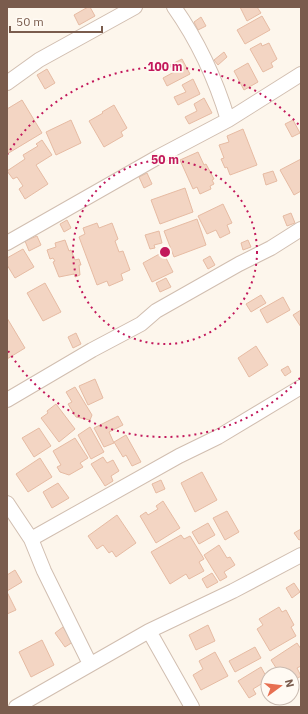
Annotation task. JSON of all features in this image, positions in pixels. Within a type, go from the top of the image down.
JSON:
[{"type":"street","points":[[7,83],[39,60],[135,7]]},
{"type":"street","points":[[174,7],[200,50],[228,120]]},
{"type":"street","points":[[7,242],[151,161],[228,120],[301,74]]},
{"type":"street","points":[[7,400],[92,350],[141,324],[156,311],[239,264],[271,248],[301,229]]},
{"type":"street","points":[[31,539],[172,460],[218,437],[301,387]]},
{"type":"street","points":[[7,503],[31,539],[44,571],[90,664]]},
{"type":"street","points":[[16,707],[149,631],[233,592],[301,555]]},
{"type":"street","points":[[149,631],[192,707]]},
{"type":"building","points":[[90,7],[95,16],[79,25],[74,15]]},
{"type":"building","points":[[240,7],[257,7],[261,13],[247,21]]},
{"type":"building","points":[[262,16],[270,30],[245,44],[237,30]]},
{"type":"building","points":[[201,17],[206,26],[198,30],[194,22]]},
{"type":"building","points":[[261,43],[262,46],[269,43],[277,59],[271,63],[273,67],[263,72],[250,49]]},
{"type":"building","points":[[224,52],[227,57],[218,65],[214,60]]},
{"type":"building","points":[[182,59],[190,74],[167,86],[163,78],[174,72],[170,65]]},
{"type":"building","points":[[248,63],[258,82],[244,90],[234,71]]},
{"type":"building","points":[[47,69],[55,83],[45,89],[37,75]]},
{"type":"building","points":[[193,79],[200,94],[178,105],[174,97],[186,92],[182,85]]},
{"type":"building","points":[[204,98],[212,113],[189,124],[185,117],[197,111],[194,104]]},
{"type":"building","points":[[22,100],[42,133],[7,154],[7,109]]},
{"type":"building","points":[[114,105],[127,128],[121,132],[123,136],[104,147],[89,121]]},
{"type":"building","points":[[71,120],[81,143],[56,155],[46,132]]},
{"type":"building","points":[[293,120],[300,133],[292,137],[285,124]]},
{"type":"building","points":[[243,129],[257,165],[230,175],[227,167],[225,168],[221,159],[224,158],[219,145],[229,142],[227,136]]},
{"type":"building","points":[[42,140],[52,155],[36,165],[48,184],[25,199],[19,189],[23,186],[17,177],[13,179],[7,171],[25,159],[23,155],[38,146],[36,144]]},
{"type":"building","points":[[198,152],[204,165],[206,164],[214,179],[212,180],[214,184],[210,186],[211,189],[200,194],[197,187],[193,189],[180,160]]},
{"type":"building","points":[[301,159],[301,191],[294,195],[280,170]]},
{"type":"building","points":[[273,171],[277,181],[266,185],[263,174]]},
{"type":"building","points":[[147,173],[152,184],[144,188],[139,177]]},
{"type":"building","points":[[185,188],[193,212],[160,224],[151,200]]},
{"type":"building","points":[[223,204],[232,223],[227,225],[230,233],[220,238],[216,230],[207,234],[198,216]]},
{"type":"building","points":[[291,213],[295,223],[287,226],[283,216]]},
{"type":"building","points":[[197,219],[206,245],[174,257],[164,231]]},
{"type":"building","points":[[67,220],[71,228],[64,232],[60,224]]},
{"type":"building","points":[[97,223],[99,228],[112,223],[118,239],[115,241],[119,252],[123,251],[130,270],[121,274],[123,280],[109,286],[107,281],[97,285],[79,237],[85,234],[83,228]]},
{"type":"building","points":[[159,231],[162,243],[154,245],[155,248],[150,249],[145,235]]},
{"type":"building","points":[[37,236],[41,245],[29,251],[25,241]]},
{"type":"building","points":[[65,240],[69,251],[71,250],[75,260],[79,259],[81,265],[79,265],[80,275],[75,277],[74,274],[59,277],[53,262],[55,261],[53,258],[50,259],[47,250],[56,247],[55,243]]},
{"type":"building","points":[[248,240],[251,247],[243,250],[241,243]]},
{"type":"building","points":[[23,249],[34,267],[15,278],[7,265],[7,258]]},
{"type":"building","points":[[163,252],[173,272],[152,282],[143,263]]},
{"type":"building","points":[[210,256],[215,265],[208,269],[203,260]]},
{"type":"building","points":[[166,278],[171,287],[160,292],[156,283]]},
{"type":"building","points":[[45,283],[61,312],[43,321],[27,293]]},
{"type":"building","points":[[261,295],[266,303],[251,312],[246,304]]},
{"type":"building","points":[[283,297],[290,310],[267,323],[260,310]]},
{"type":"building","points":[[301,310],[301,327],[293,315]]},
{"type":"building","points":[[7,318],[25,348],[7,359]]},
{"type":"building","points":[[76,333],[81,344],[73,348],[68,337]]},
{"type":"building","points":[[256,346],[268,365],[249,377],[238,358]]},
{"type":"building","points":[[288,366],[291,372],[285,376],[281,370]]},
{"type":"building","points":[[95,379],[103,398],[88,405],[79,386]]},
{"type":"building","points":[[75,387],[92,415],[90,420],[76,417],[68,404],[72,402],[66,392]]},
{"type":"building","points":[[56,404],[75,429],[59,442],[41,418]]},
{"type":"building","points":[[118,416],[123,425],[109,432],[114,443],[104,447],[94,428]]},
{"type":"building","points":[[90,427],[104,452],[91,459],[78,435]]},
{"type":"building","points":[[39,428],[51,446],[34,457],[22,438]]},
{"type":"building","points":[[126,435],[141,462],[132,466],[126,455],[123,457],[114,442]]},
{"type":"building","points":[[75,438],[88,458],[80,463],[83,467],[69,475],[60,472],[57,467],[61,465],[53,451]]},
{"type":"building","points":[[103,457],[107,463],[113,460],[119,471],[111,476],[113,481],[105,486],[91,464]]},
{"type":"building","points":[[40,458],[52,477],[28,492],[16,474]]},
{"type":"building","points":[[202,472],[217,500],[195,512],[181,483]]},
{"type":"building","points":[[161,480],[165,489],[156,493],[152,484]]},
{"type":"building","points":[[58,483],[69,498],[52,508],[43,492]]},
{"type":"building","points":[[163,501],[180,528],[156,543],[140,516],[146,512],[148,515],[158,509],[156,506]]},
{"type":"building","points":[[227,511],[239,532],[225,540],[213,518]]},
{"type":"building","points":[[117,515],[136,543],[116,557],[112,551],[109,553],[103,545],[97,549],[88,536]]},
{"type":"building","points":[[208,523],[215,535],[199,544],[192,532]]},
{"type":"building","points":[[301,529],[301,539],[299,540],[294,533]]},
{"type":"building","points":[[181,535],[184,539],[190,536],[204,559],[199,562],[204,571],[189,579],[186,574],[170,584],[151,552]]},
{"type":"building","points":[[219,545],[227,558],[230,557],[235,565],[224,572],[227,577],[220,581],[204,555]]},
{"type":"building","points":[[15,570],[22,582],[7,591],[7,575]]},
{"type":"building","points":[[212,573],[218,582],[207,588],[202,579]]},
{"type":"building","points":[[294,583],[300,592],[292,598],[286,588]]},
{"type":"building","points":[[7,592],[16,610],[7,614]]},
{"type":"building","points":[[279,607],[282,612],[286,610],[294,625],[291,627],[296,636],[270,651],[257,629],[263,625],[259,619]]},
{"type":"building","points":[[208,625],[215,641],[196,650],[189,635]]},
{"type":"building","points":[[63,627],[73,642],[65,647],[55,633]]},
{"type":"building","points":[[42,640],[54,665],[31,677],[19,652]]},
{"type":"building","points":[[297,643],[301,649],[300,666],[275,666],[271,660]]},
{"type":"building","points":[[255,647],[261,658],[235,672],[229,661]]},
{"type":"building","points":[[215,652],[228,676],[201,690],[193,675],[203,669],[199,661]]},
{"type":"building","points":[[260,668],[260,685],[253,689],[256,694],[249,698],[238,681]]}]
